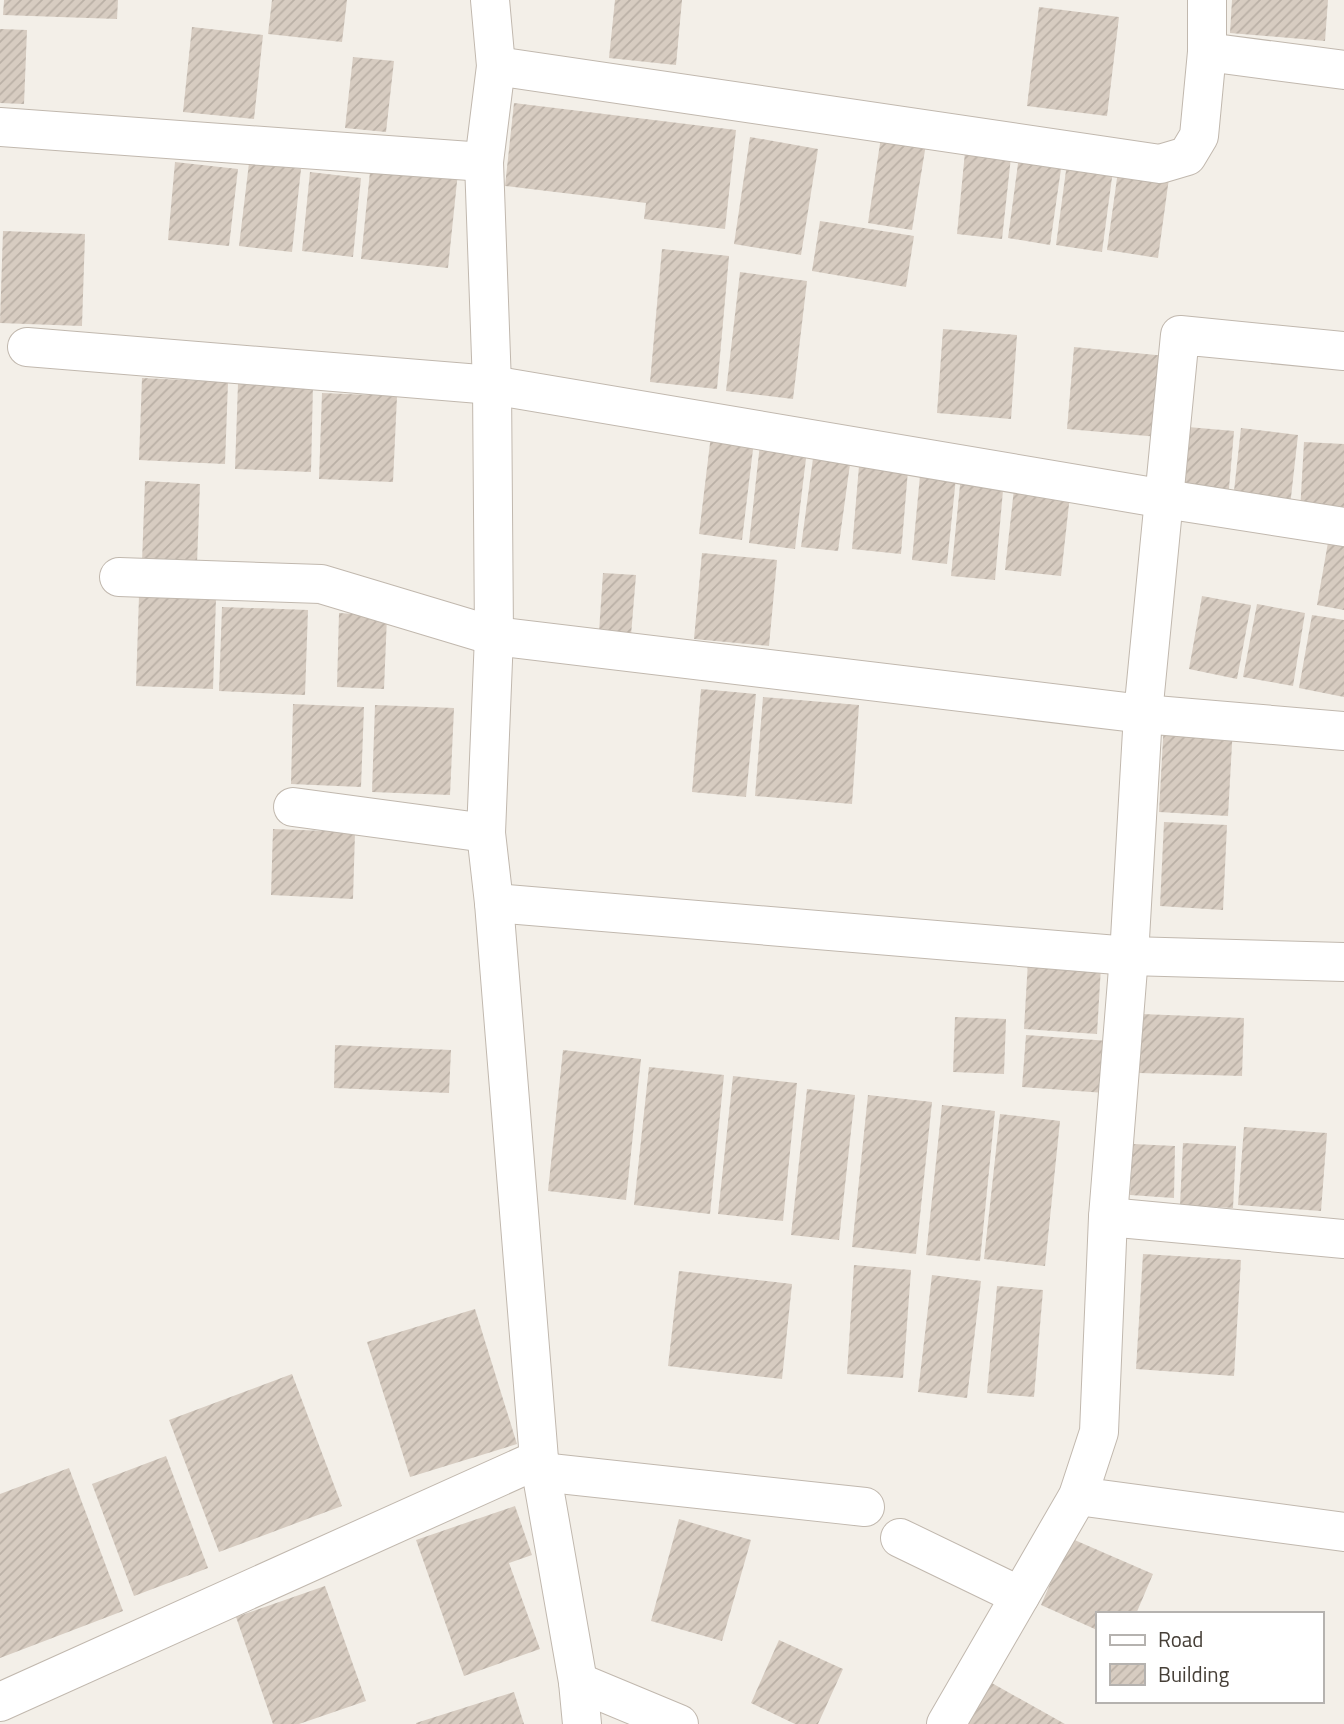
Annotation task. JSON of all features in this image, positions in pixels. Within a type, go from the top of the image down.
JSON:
[{"type":"street","points":[[490,0],[496,66],[484,162],[492,385],[494,636],[486,833],[540,1465],[578,1682],[582,1724]]},
{"type":"street","points":[[496,66],[1160,164],[1187,156],[1199,136],[1207,52],[1207,0]]},
{"type":"street","points":[[1207,52],[1344,70]]},
{"type":"street","points":[[0,127],[484,162]]},
{"type":"street","points":[[946,1724],[1078,1496],[1099,1432],[1108,1217],[1129,956],[1143,714],[1180,335],[1344,351]]},
{"type":"street","points":[[27,347],[492,385],[1344,527]]},
{"type":"street","points":[[119,577],[321,584],[494,636],[1143,714],[1344,732]]},
{"type":"street","points":[[293,807],[486,833]]},
{"type":"street","points":[[494,903],[1129,956],[1344,962]]},
{"type":"street","points":[[1108,1217],[1344,1240]]},
{"type":"street","points":[[0,1702],[540,1465],[865,1507]]},
{"type":"street","points":[[1078,1496],[1344,1532]]},
{"type":"street","points":[[900,1538],[1020,1597]]},
{"type":"street","points":[[578,1682],[679,1724]]},
{"type":"building","points":[[4,0],[118,0],[117,19],[3,15]]},
{"type":"building","points":[[272,0],[347,0],[342,42],[268,34]]},
{"type":"building","points":[[615,0],[682,0],[676,65],[609,58]]},
{"type":"building","points":[[1232,0],[1328,0],[1325,41],[1230,33]]},
{"type":"building","points":[[1039,7],[1119,17],[1107,116],[1027,106]]},
{"type":"building","points":[[192,27],[263,35],[254,119],[183,112]]},
{"type":"building","points":[[0,29],[27,30],[24,104],[0,103]]},
{"type":"building","points":[[353,57],[394,61],[386,132],[345,128]]},
{"type":"building","points":[[514,103],[736,130],[725,229],[644,219],[646,203],[505,186]]},
{"type":"building","points":[[750,137],[818,149],[801,255],[734,244]]},
{"type":"building","points":[[881,137],[926,144],[912,230],[868,223]]},
{"type":"building","points":[[965,152],[1011,157],[1002,239],[957,234]]},
{"type":"building","points":[[1019,156],[1062,162],[1050,245],[1008,238]]},
{"type":"building","points":[[175,162],[238,169],[229,246],[168,240]]},
{"type":"building","points":[[371,162],[458,172],[448,268],[361,259]]},
{"type":"building","points":[[249,163],[301,169],[292,252],[239,246]]},
{"type":"building","points":[[1067,163],[1113,170],[1102,252],[1056,245]]},
{"type":"building","points":[[1118,171],[1169,178],[1158,258],[1107,250]]},
{"type":"building","points":[[310,172],[361,178],[353,257],[302,251]]},
{"type":"building","points":[[820,221],[914,236],[906,287],[812,271]]},
{"type":"building","points":[[3,231],[85,234],[82,326],[0,323]]},
{"type":"building","points":[[662,249],[729,256],[717,389],[650,382]]},
{"type":"building","points":[[740,272],[807,281],[793,399],[726,391]]},
{"type":"building","points":[[943,329],[1017,335],[1011,419],[937,413]]},
{"type":"building","points":[[1074,347],[1166,356],[1159,437],[1067,429]]},
{"type":"building","points":[[142,378],[228,382],[225,464],[139,460]]},
{"type":"building","points":[[238,383],[313,385],[311,472],[235,469]]},
{"type":"building","points":[[322,393],[397,396],[393,482],[319,479]]},
{"type":"building","points":[[1188,427],[1234,431],[1228,500],[1182,496]]},
{"type":"building","points":[[1241,428],[1298,435],[1290,506],[1233,500]]},
{"type":"building","points":[[711,435],[754,441],[742,540],[699,534]]},
{"type":"building","points":[[1304,442],[1344,444],[1344,515],[1300,512]]},
{"type":"building","points":[[760,444],[807,450],[795,549],[749,543]]},
{"type":"building","points":[[814,451],[851,457],[838,551],[801,547]]},
{"type":"building","points":[[860,454],[909,458],[901,554],[852,549]]},
{"type":"building","points":[[921,465],[957,468],[947,564],[912,560]]},
{"type":"building","points":[[961,475],[1004,479],[995,580],[951,576]]},
{"type":"building","points":[[1015,480],[1071,486],[1061,576],[1005,570]]},
{"type":"building","points":[[145,481],[200,484],[197,564],[142,562]]},
{"type":"building","points":[[1330,531],[1344,534],[1344,610],[1317,605]]},
{"type":"building","points":[[702,553],[777,560],[769,646],[694,639]]},
{"type":"building","points":[[603,573],[636,575],[631,635],[599,632]]},
{"type":"building","points":[[139,596],[216,598],[213,689],[136,686]]},
{"type":"building","points":[[1202,596],[1251,605],[1237,679],[1189,669]]},
{"type":"building","points":[[1257,604],[1305,613],[1293,686],[1243,677]]},
{"type":"building","points":[[222,607],[308,610],[305,695],[219,691]]},
{"type":"building","points":[[339,613],[387,616],[384,689],[337,687]]},
{"type":"building","points":[[1312,615],[1344,620],[1344,697],[1299,688]]},
{"type":"building","points":[[701,689],[756,694],[746,797],[692,792]]},
{"type":"building","points":[[763,697],[859,705],[852,804],[755,796]]},
{"type":"building","points":[[293,704],[364,707],[361,787],[291,784]]},
{"type":"building","points":[[375,705],[454,708],[450,795],[372,792]]},
{"type":"building","points":[[1164,721],[1233,726],[1228,816],[1159,812]]},
{"type":"building","points":[[1164,822],[1227,825],[1223,910],[1160,906]]},
{"type":"building","points":[[273,829],[355,832],[353,899],[271,895]]},
{"type":"building","points":[[1028,961],[1101,966],[1097,1034],[1024,1029]]},
{"type":"building","points":[[1141,1014],[1244,1018],[1242,1076],[1139,1073]]},
{"type":"building","points":[[955,1017],[1006,1019],[1004,1074],[953,1072]]},
{"type":"building","points":[[1026,1035],[1109,1041],[1105,1093],[1022,1087]]},
{"type":"building","points":[[335,1045],[451,1050],[449,1093],[334,1088]]},
{"type":"building","points":[[563,1050],[641,1059],[626,1200],[548,1191]]},
{"type":"building","points":[[649,1067],[724,1075],[710,1214],[634,1205]]},
{"type":"building","points":[[733,1076],[797,1083],[783,1221],[718,1214]]},
{"type":"building","points":[[807,1089],[855,1095],[839,1240],[791,1235]]},
{"type":"building","points":[[868,1095],[932,1102],[916,1254],[852,1247]]},
{"type":"building","points":[[942,1105],[995,1111],[980,1261],[926,1255]]},
{"type":"building","points":[[1000,1114],[1060,1121],[1045,1266],[984,1259]]},
{"type":"building","points":[[1244,1127],[1327,1133],[1321,1211],[1238,1205]]},
{"type":"building","points":[[1183,1143],[1236,1146],[1233,1208],[1180,1205]]},
{"type":"building","points":[[1133,1144],[1175,1146],[1174,1198],[1130,1195]]},
{"type":"building","points":[[1143,1254],[1241,1260],[1234,1376],[1136,1369]]},
{"type":"building","points":[[854,1265],[911,1270],[903,1378],[847,1374]]},
{"type":"building","points":[[679,1271],[792,1284],[782,1379],[668,1366]]},
{"type":"building","points":[[932,1275],[981,1281],[967,1398],[918,1392]]},
{"type":"building","points":[[997,1286],[1043,1290],[1034,1397],[987,1393]]},
{"type":"building","points":[[475,1309],[517,1444],[410,1477],[367,1342]]},
{"type":"building","points":[[292,1374],[342,1506],[219,1552],[169,1420]]},
{"type":"building","points":[[166,1456],[208,1568],[134,1596],[92,1484]]},
{"type":"building","points":[[69,1468],[123,1611],[0,1658],[0,1494]]},
{"type":"building","points":[[515,1506],[532,1555],[509,1563],[540,1649],[464,1676],[416,1540]]},
{"type":"building","points":[[679,1519],[751,1540],[722,1641],[651,1621]]},
{"type":"building","points":[[1070,1538],[1153,1574],[1137,1612],[1096,1612],[1096,1630],[1041,1605]]},
{"type":"building","points":[[325,1586],[366,1701],[299,1724],[273,1724],[236,1617]]},
{"type":"building","points":[[779,1640],[843,1669],[818,1724],[795,1724],[751,1703]]},
{"type":"building","points":[[990,1682],[1065,1724],[966,1724]]},
{"type":"building","points":[[514,1692],[524,1724],[416,1724],[416,1723]]}]
